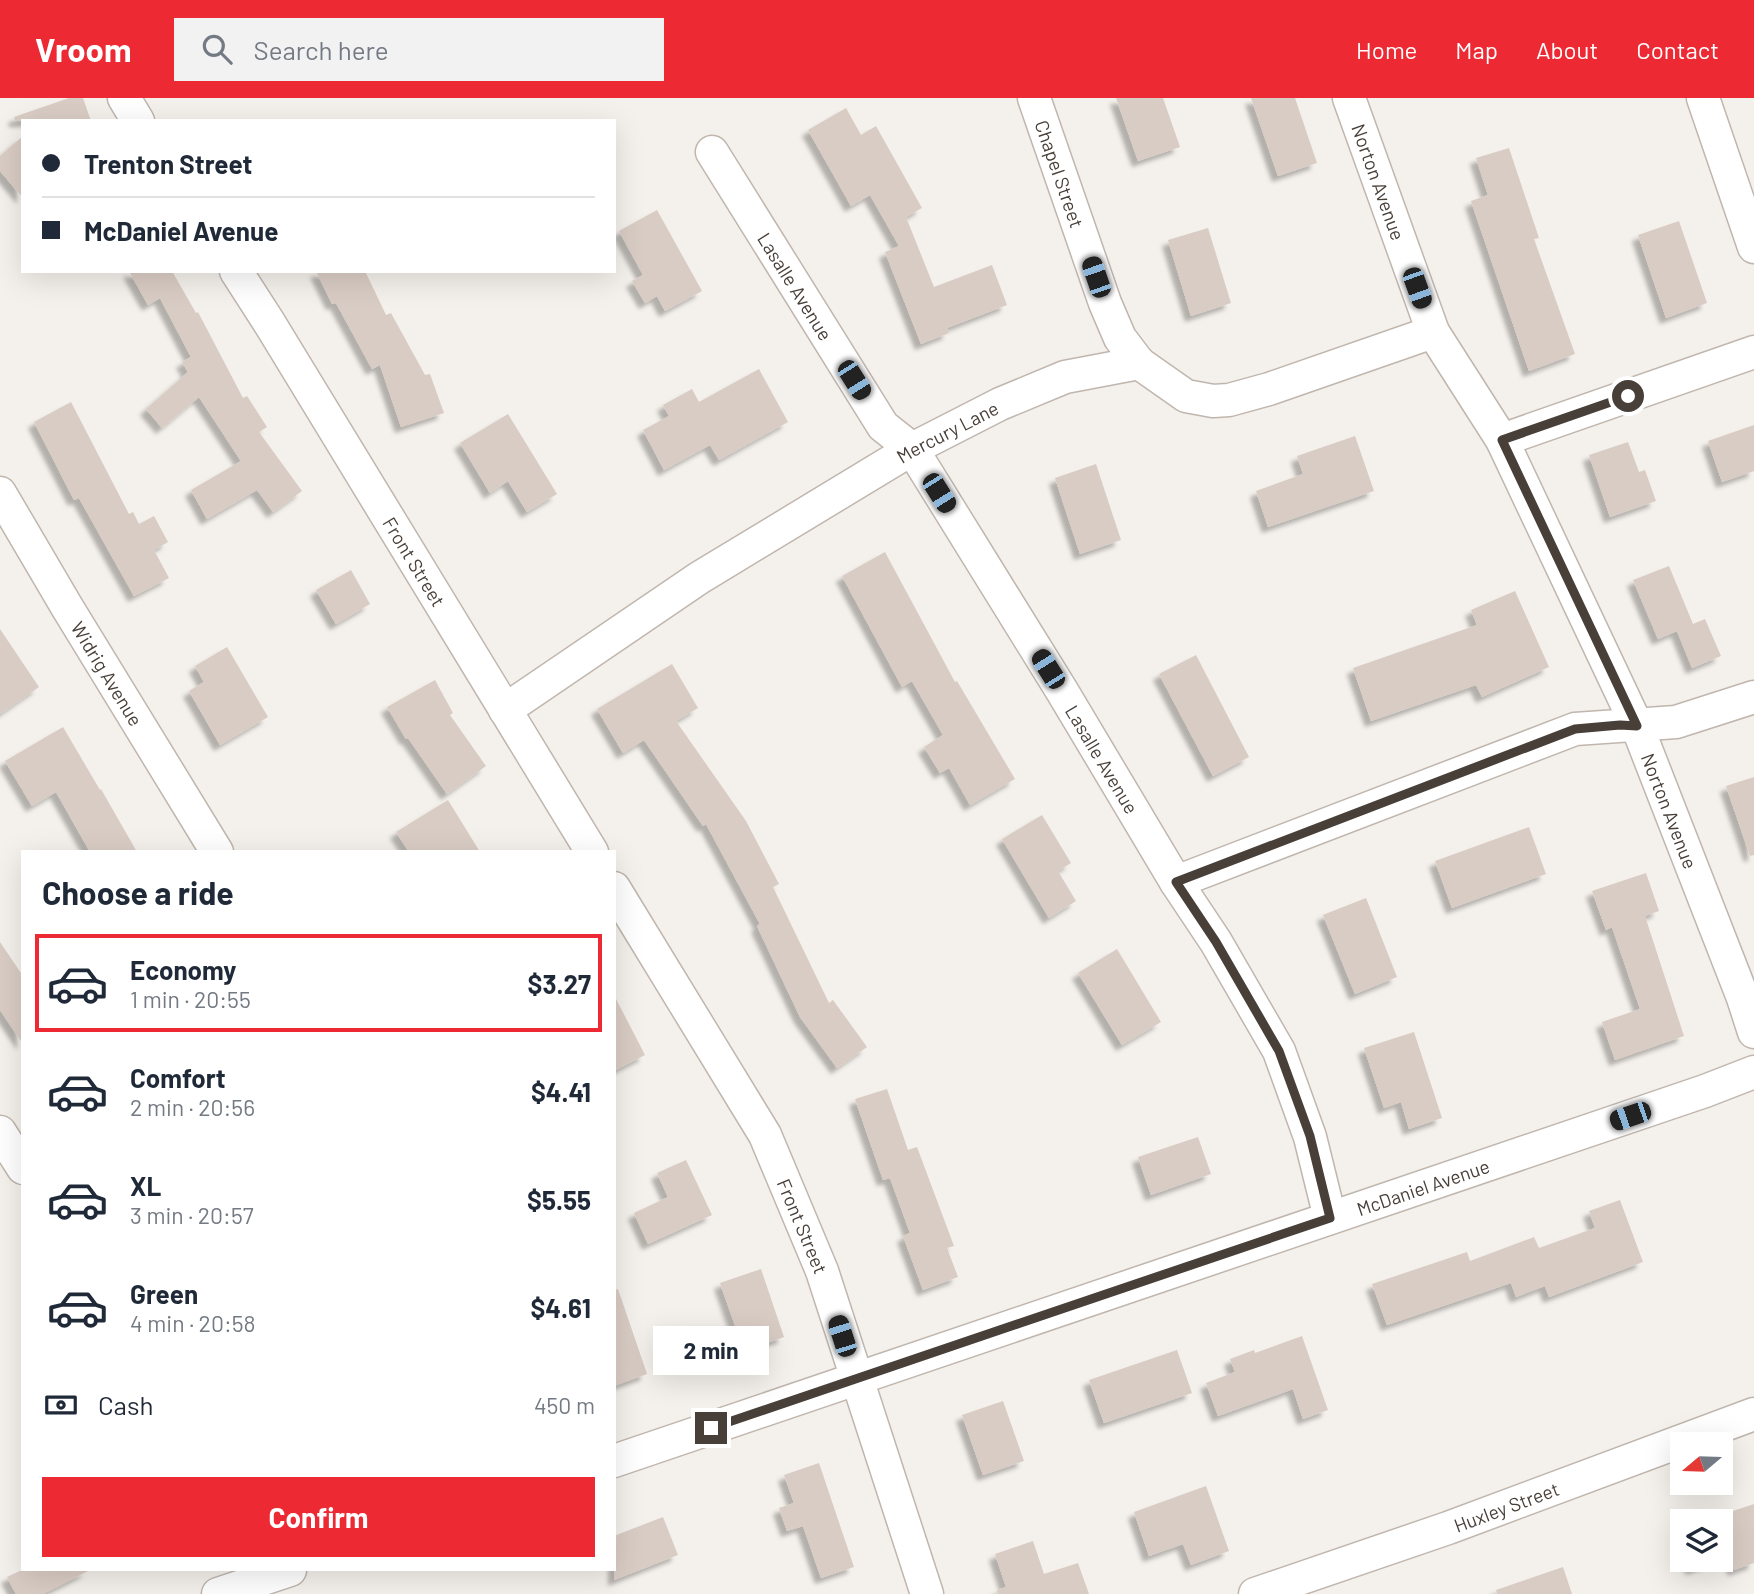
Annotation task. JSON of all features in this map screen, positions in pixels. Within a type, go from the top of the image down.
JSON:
[{"type":"street","points":[[124,98],[137,119]]},
{"type":"street","name":"Chapel Street","points":[[1034,98],[1105,303],[1119,338],[1139,363]]},
{"type":"street","name":"Norton Avenue","points":[[1349,98],[1433,332],[1502,440],[1637,726],[1754,1032]]},
{"type":"street","points":[[1703,98],[1754,247]]},
{"type":"street","name":"Lasalle Avenue","points":[[712,152],[883,426],[912,449],[1055,679],[1176,882],[1216,942],[1279,1051],[1310,1136],[1330,1218]]},
{"type":"street","name":"Front Street","points":[[237,273],[591,850]]},
{"type":"street","points":[[1139,363],[1186,396],[1213,401],[1230,400],[1433,332]]},
{"type":"street","points":[[1502,440],[1754,352]]},
{"type":"street","name":"Mercury Lane","points":[[505,710],[699,578],[912,449],[1000,404],[1065,377],[1139,363]]},
{"type":"street","name":"Widrig Avenue","points":[[0,494],[216,850]]},
{"type":"street","points":[[1176,882],[1575,729],[1676,722],[1754,697]]},
{"type":"street","name":"Front Street","points":[[616,891],[765,1135],[822,1271],[928,1594]]},
{"type":"street","name":"McDaniel Avenue","points":[[616,1460],[1705,1091],[1754,1072]]},
{"type":"street","points":[[0,1132],[21,1165]]},
{"type":"street","name":"Huxley Street","points":[[1255,1594],[1448,1528],[1754,1414]]},
{"type":"street","points":[[218,1594],[287,1571]]},
{"type":"building","points":[[69,98],[83,98],[90,119],[15,121],[14,117]]},
{"type":"building","points":[[1116,98],[1163,98],[1180,147],[1138,161]]},
{"type":"building","points":[[1251,98],[1295,98],[1317,163],[1278,176]]},
{"type":"building","points":[[846,108],[861,135],[876,126],[922,208],[906,217],[934,287],[992,265],[1007,305],[947,328],[949,333],[921,344],[885,252],[899,246],[870,195],[851,206],[808,130]]},
{"type":"building","points":[[21,138],[21,196],[0,171],[0,156]]},
{"type":"building","points":[[1509,148],[1539,238],[1534,239],[1575,354],[1529,371],[1471,201],[1488,195],[1476,158]]},
{"type":"building","points":[[657,210],[702,291],[665,311],[657,296],[645,303],[632,281],[643,275],[619,231]]},
{"type":"building","points":[[1679,221],[1707,303],[1666,318],[1638,235]]},
{"type":"building","points":[[1208,228],[1231,303],[1191,316],[1168,240]]},
{"type":"building","points":[[130,273],[173,273],[196,313],[198,312],[243,398],[247,396],[267,427],[259,432],[302,491],[273,512],[257,490],[207,519],[191,490],[241,461],[199,397],[162,428],[146,409],[188,372],[182,362],[191,357],[160,298],[148,305]]},
{"type":"building","points":[[317,273],[366,273],[386,315],[391,313],[425,375],[430,374],[444,413],[401,427],[380,365],[372,369],[336,303],[332,304]]},
{"type":"building","points":[[759,369],[788,422],[719,460],[710,445],[664,470],[643,430],[669,416],[663,405],[692,389],[699,402]]},
{"type":"building","points":[[71,402],[129,514],[133,512],[139,524],[154,516],[168,542],[154,550],[169,578],[134,596],[79,498],[74,500],[34,422]]},
{"type":"building","points":[[508,414],[557,494],[527,512],[508,481],[490,493],[460,443]]},
{"type":"building","points":[[1754,425],[1754,471],[1722,482],[1708,441]]},
{"type":"building","points":[[1355,436],[1374,491],[1268,527],[1256,491],[1303,474],[1297,456]]},
{"type":"building","points":[[1628,442],[1639,472],[1645,470],[1656,501],[1610,517],[1589,455]]},
{"type":"building","points":[[1096,464],[1121,540],[1080,554],[1055,478]]},
{"type":"building","points":[[885,552],[955,682],[957,681],[1015,779],[970,805],[949,768],[940,773],[924,747],[943,735],[912,681],[902,687],[842,576]]},
{"type":"building","points":[[1669,566],[1693,624],[1705,619],[1721,656],[1692,668],[1677,631],[1658,639],[1633,580]]},
{"type":"building","points":[[351,570],[370,604],[336,624],[316,590]]},
{"type":"building","points":[[1515,591],[1549,667],[1482,697],[1476,685],[1371,721],[1353,668],[1477,625],[1471,610]]},
{"type":"building","points":[[0,629],[39,687],[0,714]]},
{"type":"building","points":[[227,647],[268,717],[220,745],[189,691],[204,682],[195,666]]},
{"type":"building","points":[[1196,655],[1249,757],[1213,776],[1159,674]]},
{"type":"building","points":[[672,664],[698,708],[676,721],[746,821],[779,884],[773,887],[829,1003],[833,1000],[867,1047],[837,1068],[800,1017],[757,926],[760,924],[706,824],[703,826],[644,740],[623,753],[597,709]]},
{"type":"building","points":[[435,680],[453,713],[450,715],[486,766],[447,794],[408,738],[406,739],[387,707]]},
{"type":"building","points":[[63,727],[136,850],[89,850],[56,792],[32,806],[5,761]]},
{"type":"building","points":[[1754,777],[1754,855],[1750,856],[1726,786]]},
{"type":"building","points":[[448,800],[479,850],[408,850],[396,832]]},
{"type":"building","points":[[1042,815],[1071,863],[1058,871],[1076,901],[1049,918],[1002,839]]},
{"type":"building","points":[[1529,827],[1546,874],[1452,908],[1435,861]]},
{"type":"building","points":[[1646,873],[1659,911],[1645,916],[1684,1036],[1615,1060],[1602,1022],[1640,1009],[1612,927],[1606,930],[1592,891]]},
{"type":"building","points":[[1366,898],[1397,977],[1355,994],[1323,915]]},
{"type":"building","points":[[0,942],[21,973],[21,1041],[0,1010]]},
{"type":"building","points":[[1117,949],[1161,1022],[1122,1045],[1078,973]]},
{"type":"building","points":[[616,999],[645,1055],[616,1070]]},
{"type":"building","points":[[1414,1032],[1442,1118],[1409,1129],[1401,1102],[1384,1108],[1364,1048]]},
{"type":"building","points":[[887,1089],[908,1150],[917,1147],[954,1246],[947,1248],[958,1277],[923,1290],[903,1236],[910,1233],[890,1178],[883,1180],[855,1099]]},
{"type":"building","points":[[1198,1137],[1211,1174],[1151,1195],[1138,1157]]},
{"type":"building","points":[[686,1160],[712,1215],[648,1244],[634,1213],[668,1197],[657,1173]]},
{"type":"building","points":[[1620,1200],[1643,1262],[1549,1297],[1545,1286],[1516,1297],[1511,1283],[1387,1325],[1372,1284],[1467,1252],[1470,1261],[1534,1237],[1539,1248],[1595,1228],[1589,1211]]},
{"type":"building","points":[[761,1269],[784,1337],[744,1351],[720,1283]]},
{"type":"building","points":[[616,1290],[647,1374],[616,1385]]},
{"type":"building","points":[[1302,1336],[1328,1410],[1303,1419],[1293,1389],[1218,1416],[1206,1383],[1235,1372],[1230,1359]]},
{"type":"building","points":[[1177,1350],[1192,1393],[1104,1423],[1089,1380]]},
{"type":"building","points":[[1003,1401],[1024,1461],[983,1475],[962,1415]]},
{"type":"building","points":[[819,1463],[854,1567],[821,1578],[803,1526],[787,1531],[779,1508],[794,1503],[784,1475]]},
{"type":"building","points":[[1206,1486],[1229,1551],[1191,1565],[1183,1544],[1149,1556],[1134,1512]]},
{"type":"building","points":[[1754,1504],[1754,1563],[1734,1570],[1733,1567],[1733,1511]]},
{"type":"building","points":[[663,1517],[678,1555],[614,1580],[616,1535]]},
{"type":"building","points":[[1033,1541],[1044,1574],[1078,1563],[1089,1594],[998,1594],[997,1590],[1006,1587],[995,1554]]},
{"type":"building","points":[[1563,1567],[1572,1594],[1497,1594],[1496,1590]]},
{"type":"building","points":[[21,1570],[88,1571],[43,1594],[16,1594],[7,1577]]},
{"type":"route","points":[[711,1428],[1330,1218],[1310,1136],[1279,1051],[1216,942],[1176,882],[1575,729],[1637,726],[1502,440],[1628,396]]}]
